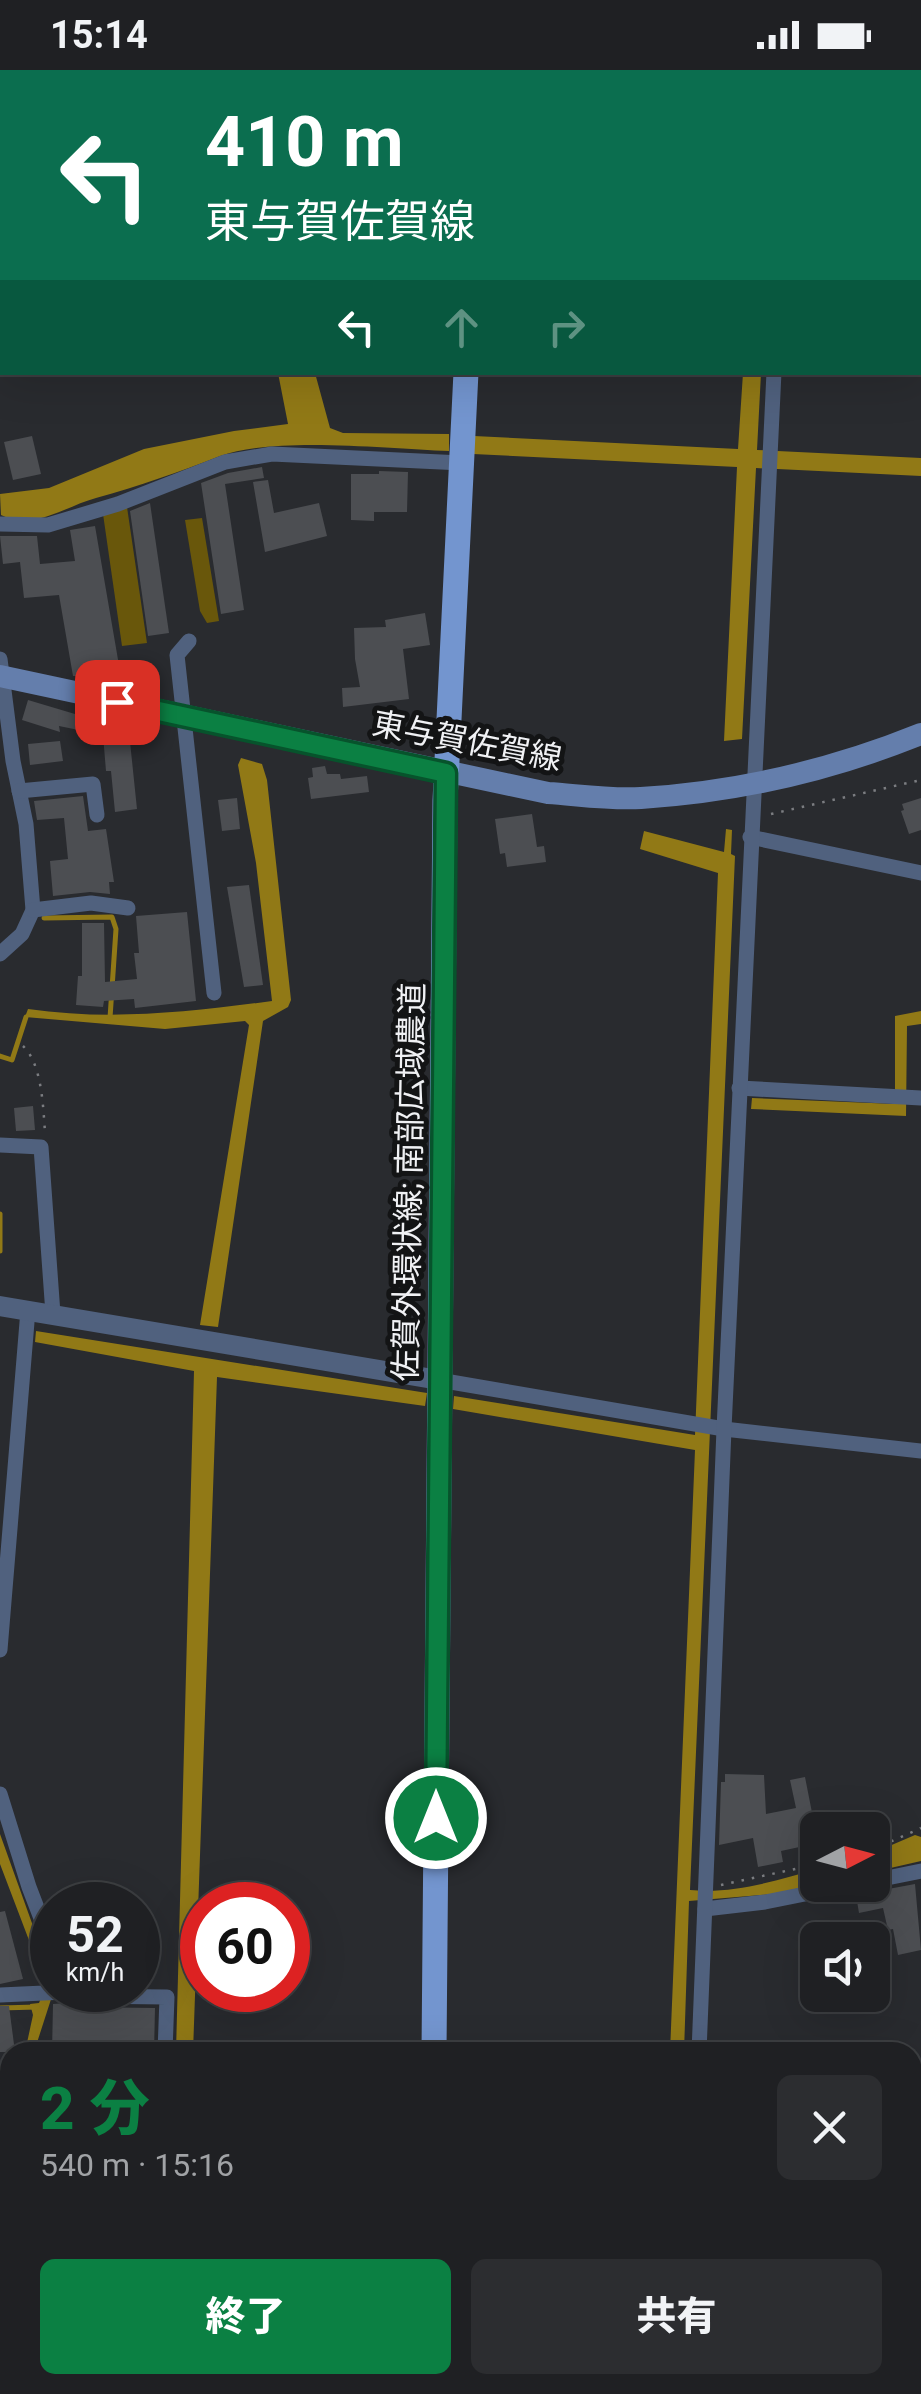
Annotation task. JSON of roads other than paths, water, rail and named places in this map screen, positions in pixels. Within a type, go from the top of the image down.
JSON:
[{"type":"main road","name":"佐賀外環状線; 南部広域農道","points":[[434,2042],[446,773],[466,375]]},
{"type":"main road","name":"東与賀佐賀線","points":[[1,671],[184,716],[548,793],[638,798],[753,784],[869,755],[921,734]]},
{"type":"street","points":[[699,2042],[719,1429],[774,375]]},
{"type":"street","points":[[0,524],[48,524],[118,504],[225,462],[272,454],[462,463]]},
{"type":"street","points":[[189,640],[177,655],[214,993]]},
{"type":"street","points":[[0,954],[22,934],[33,910],[28,843],[1,671]]},
{"type":"street","points":[[19,791],[93,784],[97,815]]},
{"type":"street","points":[[750,837],[921,874]]},
{"type":"street","points":[[33,910],[91,903],[128,908]]},
{"type":"street","points":[[739,1088],[918,1098]]},
{"type":"street","points":[[0,1145],[42,1148],[53,1314]]},
{"type":"street","points":[[0,1306],[719,1429],[921,1451]]},
{"type":"street","points":[[0,1650],[28,1310]]},
{"type":"street","points":[[0,1794],[30,1890]]},
{"type":"street","points":[[890,1877],[921,1871]]},
{"type":"street","points":[[705,1909],[800,1895]]},
{"type":"street","points":[[0,1995],[30,1993]]},
{"type":"street","points":[[160,1996],[167,1996],[165,2042]]},
{"type":"waterway","points":[[44,918],[112,917],[116,929],[110,1018]]},
{"type":"waterway","points":[[0,1056],[12,1060],[26,1017]]},
{"type":"waterway","points":[[0,1214],[0,1251]]},
{"type":"waterway","points":[[0,2008],[30,2007]]}]
